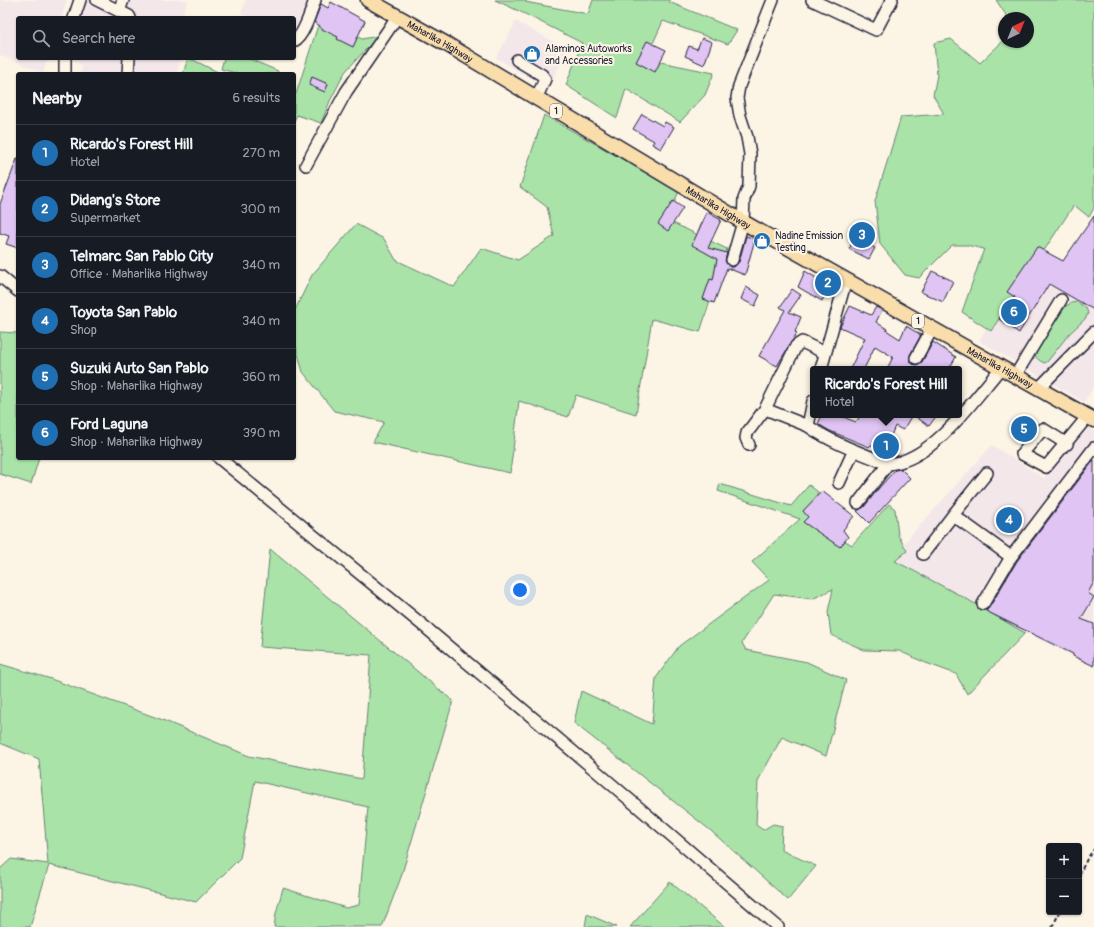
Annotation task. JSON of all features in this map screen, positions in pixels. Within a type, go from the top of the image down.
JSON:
[{"type":"main road","name":"Maharlika Highway","points":[[368,0],[448,45],[743,222],[1091,418]]},
{"type":"street","points":[[75,16],[80,0]]},
{"type":"street","points":[[97,0],[121,5],[129,16]]},
{"type":"street","points":[[296,40],[301,33],[315,0]]},
{"type":"street","points":[[732,260],[743,222],[744,199],[749,186],[750,154],[747,137],[736,98],[739,86],[773,0]]},
{"type":"street","points":[[812,0],[876,30],[892,0]]},
{"type":"street","points":[[306,165],[346,92],[397,16]]},
{"type":"street","points":[[65,60],[65,72]]},
{"type":"street","points":[[128,72],[129,60]]},
{"type":"street","points":[[518,60],[542,75],[545,79],[536,99]]},
{"type":"street","points":[[0,276],[16,289]]},
{"type":"street","points":[[822,366],[846,280]]},
{"type":"street","points":[[1016,376],[1061,300]]},
{"type":"street","points":[[916,358],[932,329]]},
{"type":"street","points":[[1038,389],[1094,332]]},
{"type":"street","points":[[749,445],[746,438],[747,433],[765,409],[796,346],[802,342],[825,352]]},
{"type":"street","points":[[962,413],[1001,368]]},
{"type":"street","points":[[765,409],[808,426],[854,450],[888,464],[902,462],[919,454],[943,435],[958,418]]},
{"type":"street","points":[[808,426],[810,416]]},
{"type":"street","points":[[1067,444],[1091,418]]},
{"type":"street","points":[[983,604],[1011,557],[1094,448]]},
{"type":"street","points":[[839,483],[854,450]]},
{"type":"street","points":[[221,460],[425,627],[778,927]]},
{"type":"street","points":[[858,503],[888,464]]},
{"type":"street","points":[[923,554],[987,473]]},
{"type":"street","points":[[953,515],[1011,557]]},
{"type":"path","points":[[1082,870],[1094,849]]},
{"type":"path","points":[[1052,927],[1058,915]]},
{"type":"shaded area","points":[[0,0],[67,0],[62,16],[16,16],[16,60],[47,60],[43,72],[0,55]]},
{"type":"shaded area","points":[[83,0],[188,0],[182,16],[77,16]]},
{"type":"shaded area","points":[[246,0],[309,0],[296,31],[296,16],[247,16],[241,14]]},
{"type":"shaded area","name":"Alaminos Autoworks and Accessories","points":[[516,21],[569,50],[547,88],[496,58]]},
{"type":"shaded area","points":[[73,60],[181,60],[177,72],[80,72],[82,66]]},
{"type":"shaded area","points":[[1094,217],[1094,386],[1084,402],[979,341],[1007,292],[1037,247],[1063,261]]},
{"type":"shaded area","points":[[1084,425],[1094,431],[1094,666],[1013,627],[887,562],[992,445],[1044,478]]},
{"type":"green space","points":[[495,0],[527,0],[525,2],[588,14],[593,0],[670,0],[669,2],[737,30],[728,44],[663,21],[646,59],[714,73],[705,95],[680,122],[626,89],[617,118],[566,85],[582,43]]},
{"type":"green space","points":[[996,0],[1094,0],[1094,208],[1089,217],[1074,205],[991,331],[962,312],[984,249],[966,245],[952,245],[919,278],[905,275],[880,244],[875,201],[901,117],[944,114],[933,95],[937,75],[934,43],[951,39],[980,63],[998,46],[998,48],[1034,48],[1034,12],[1004,12]]},
{"type":"green space","points":[[320,19],[362,39],[378,36],[345,72],[330,101],[321,123],[297,115],[296,117],[296,94]]},
{"type":"green space","points":[[187,60],[193,60],[218,72],[184,72]]},
{"type":"green space","points":[[223,60],[252,60],[278,71],[232,72],[221,69]]},
{"type":"green space","points":[[544,115],[679,191],[667,220],[727,249],[700,332],[652,319],[636,414],[576,395],[568,417],[519,401],[510,473],[373,442],[384,422],[334,411],[303,372],[296,347],[296,308],[312,275],[356,224],[384,239],[396,260],[454,287],[481,248],[518,260],[554,236],[547,207],[520,187]]},
{"type":"green space","points":[[1077,302],[1086,308],[1088,313],[1086,318],[1069,334],[1047,362],[1044,363],[1036,358],[1036,349],[1066,306]]},
{"type":"green space","points":[[0,332],[16,333],[16,460],[38,460],[31,484],[0,474]]},
{"type":"green space","points":[[720,484],[791,506],[809,485],[818,492],[811,508],[809,519],[852,545],[889,504],[895,509],[898,535],[907,551],[895,561],[965,598],[1025,633],[967,694],[956,674],[899,651],[864,650],[831,635],[828,612],[833,589],[812,599],[774,594],[742,643],[746,650],[807,662],[846,680],[826,756],[782,737],[758,781],[756,825],[763,830],[773,824],[782,826],[781,850],[816,866],[788,900],[710,830],[574,723],[581,691],[652,724],[656,678],[679,646],[769,580],[752,562],[800,519],[718,491]]},
{"type":"green space","points":[[270,549],[453,701],[401,877],[382,927],[274,927],[283,888],[346,908],[359,905],[368,807],[255,781],[240,858],[196,902],[49,865],[30,927],[0,927],[0,869],[11,859],[48,864],[39,759],[0,743],[0,664],[48,678],[160,719],[249,756],[362,779],[371,655],[260,647]]},
{"type":"green space","points":[[670,882],[725,927],[630,927]]},
{"type":"green space","points":[[587,914],[617,927],[585,927]]},
{"type":"building","points":[[331,2],[365,21],[353,47],[337,39],[338,37],[320,28],[320,26],[314,22],[321,4],[328,8]]},
{"type":"building","points":[[702,38],[712,42],[704,65],[685,56],[689,46],[697,49]]},
{"type":"building","points":[[647,41],[666,50],[655,72],[636,62]]},
{"type":"building","points":[[312,77],[328,84],[325,92],[309,85]]},
{"type":"building","points":[[642,114],[663,126],[665,122],[674,127],[661,149],[652,144],[654,141],[633,129]]},
{"type":"building","points":[[16,162],[16,247],[6,244],[9,236],[0,233],[0,204]]},
{"type":"building","points":[[673,201],[683,208],[668,231],[658,224]]},
{"type":"building","points":[[707,212],[721,220],[708,248],[727,253],[725,261],[730,267],[734,267],[739,262],[746,236],[755,239],[745,275],[727,268],[714,303],[703,299],[710,279],[713,280],[717,259],[692,245]]},
{"type":"building","points":[[1094,216],[1094,310],[1049,284],[1019,333],[999,319],[1015,297],[1007,292],[1037,247],[1063,261]]},
{"type":"building","points":[[863,222],[872,227],[864,243],[875,248],[869,259],[849,249]]},
{"type":"building","points":[[805,271],[818,279],[819,275],[831,282],[822,301],[798,287]]},
{"type":"building","points":[[932,271],[953,281],[943,302],[921,292]]},
{"type":"building","points":[[746,287],[760,295],[755,306],[741,299]]},
{"type":"building","points":[[792,289],[801,295],[789,312],[801,317],[795,332],[797,333],[777,366],[759,356],[785,310],[780,307]]},
{"type":"building","points":[[850,306],[871,315],[876,307],[882,310],[876,322],[900,339],[906,326],[921,335],[910,355],[910,361],[913,364],[917,365],[922,362],[933,342],[956,357],[951,366],[888,366],[893,357],[875,346],[865,366],[851,366],[865,338],[840,327]]},
{"type":"building","points":[[821,418],[846,418],[856,422],[859,418],[910,418],[903,430],[895,426],[885,450],[871,445],[869,447],[830,431],[818,424]]},
{"type":"building","points":[[917,418],[935,418],[929,426]]},
{"type":"building","points":[[1094,460],[1094,582],[1088,593],[1094,597],[1081,619],[1094,624],[1094,666],[986,611],[1017,561]]},
{"type":"building","points":[[901,469],[910,478],[869,523],[857,511],[864,507],[895,470]]},
{"type":"building","points":[[822,491],[854,516],[843,530],[848,537],[840,547],[803,522],[808,517],[803,511]]},
{"type":"place","name":"Alaminos Autoworks and Accessories","points":[[532,54]]},
{"type":"place","name":"Telmarc San Pablo City","points":[[862,235]]},
{"type":"place","name":"Nadine Emission Testing","points":[[762,241]]},
{"type":"place","name":"Didang's Store","points":[[828,283]]},
{"type":"place","name":"Ford Laguna","points":[[1014,312]]},
{"type":"place","name":"Suzuki Auto San Pablo","points":[[1024,429]]},
{"type":"place","name":"Ricardo's Forest Hill","points":[[886,446]]},
{"type":"place","name":"Toyota San Pablo","points":[[1009,520]]}]
